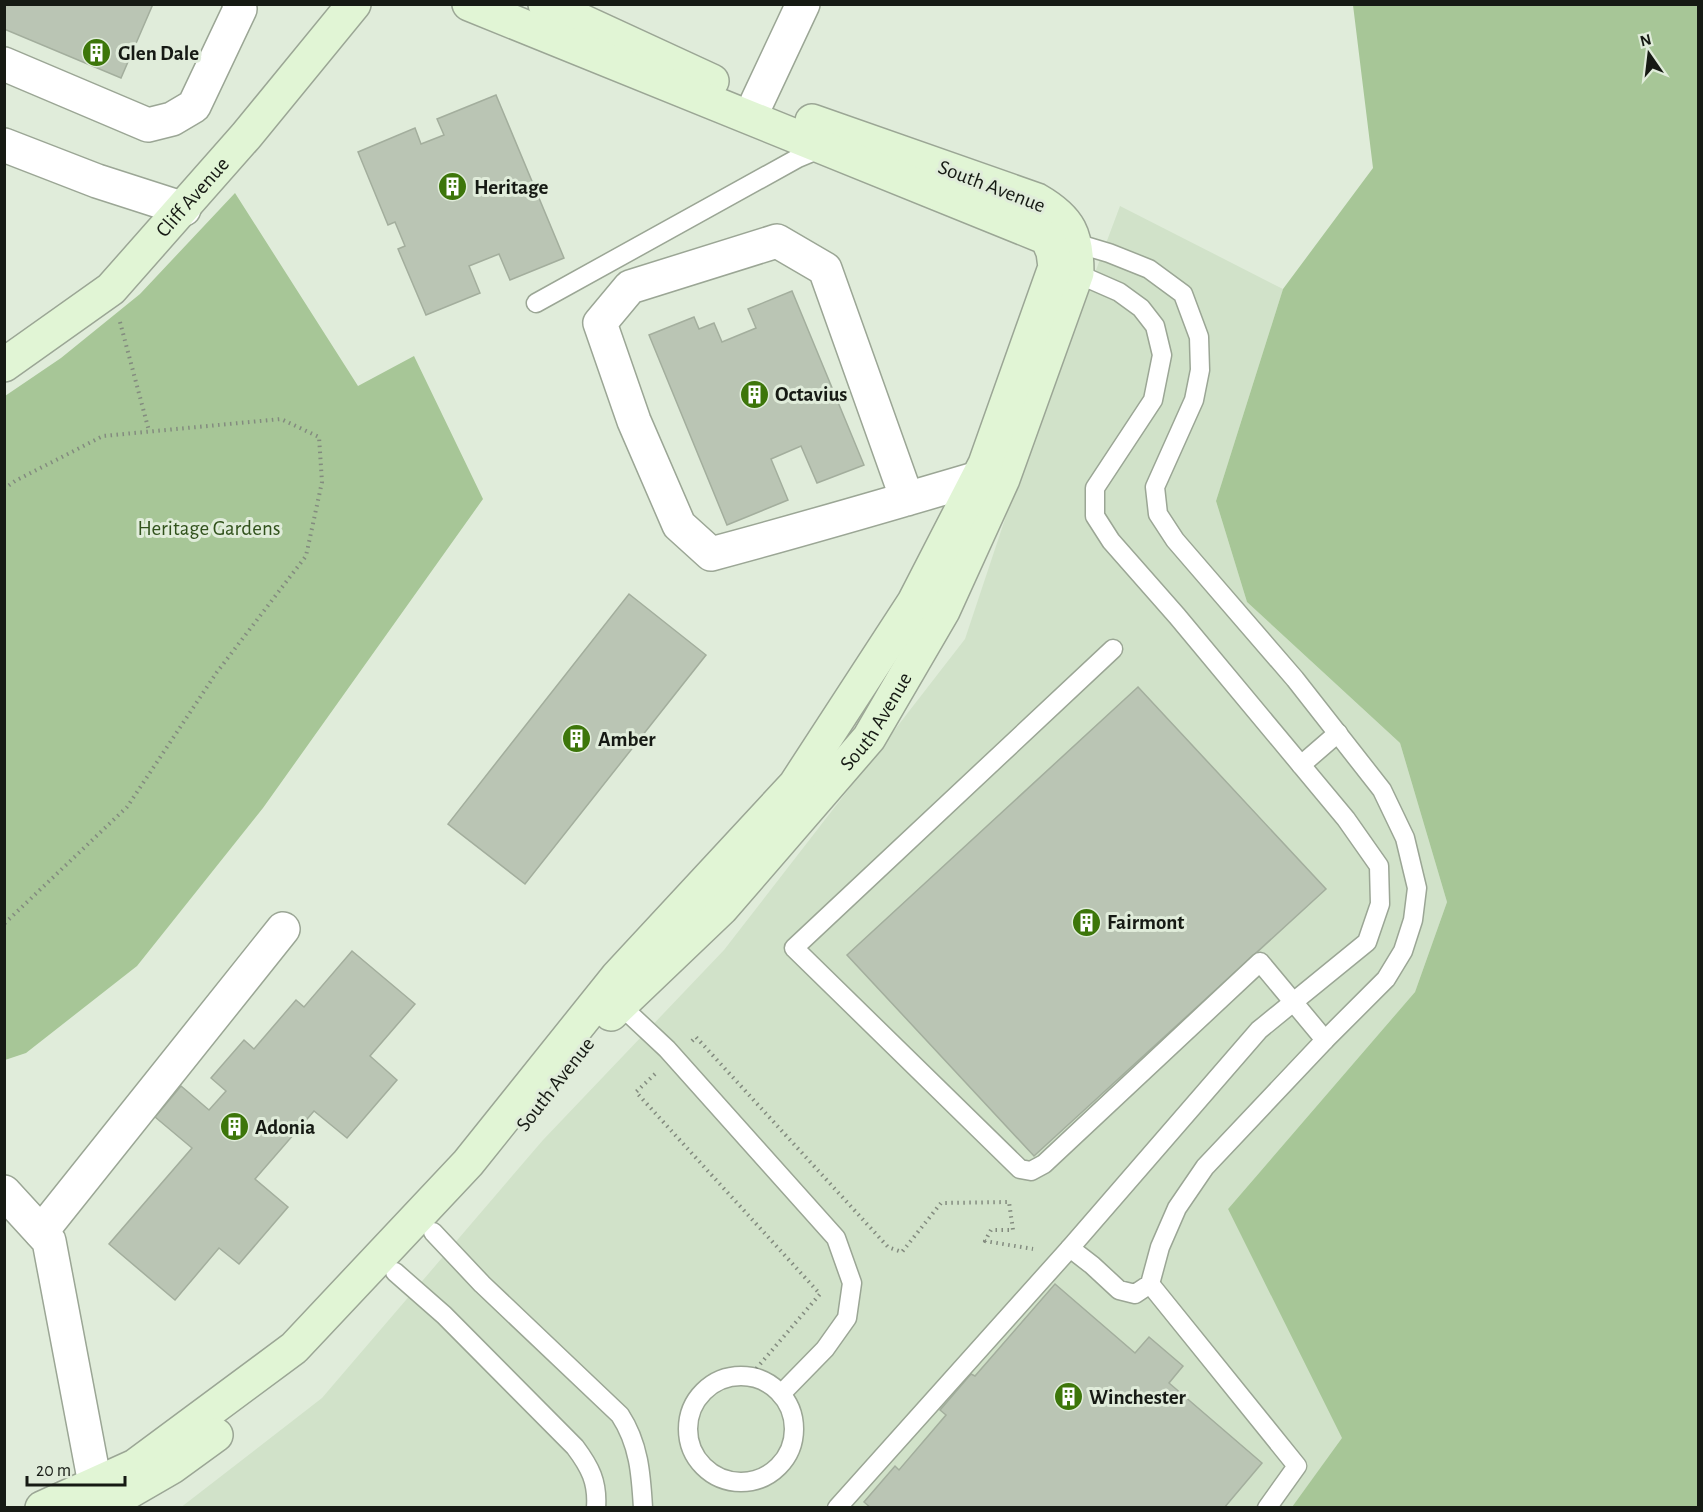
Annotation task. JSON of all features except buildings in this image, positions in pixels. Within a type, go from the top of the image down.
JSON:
[{"type":"street","points":[[4,64],[148,125],[172,119],[195,106],[240,9],[239,4]]},
{"type":"street","name":"Cliff Avenue","points":[[4,364],[111,289],[184,209],[354,4]]},
{"type":"street","points":[[42,1508],[98,1496],[294,1348],[468,1162],[617,977],[795,785],[914,602],[986,464],[1064,255],[822,148],[468,4]]},
{"type":"street","name":"South Avenue","points":[[98,1496],[172,1467],[295,1376],[433,1232],[620,1005],[722,908],[869,738],[943,610],[1003,479],[1064,255],[1066,222],[1056,211],[1036,200],[757,102],[545,4]]},
{"type":"street","points":[[757,102],[803,4]]},
{"type":"street","points":[[4,145],[97,181],[184,209]]},
{"type":"street","points":[[906,499],[825,269],[777,241],[630,287],[600,324],[634,421],[679,525],[711,554],[797,531],[978,478]]},
{"type":"street","points":[[41,1232],[283,928]]},
{"type":"street","points":[[4,1192],[50,1241],[98,1496]]},
{"type":"lane","points":[[536,303],[798,158],[822,148]]},
{"type":"lane","points":[[1064,255],[1109,253],[1149,269],[1183,294],[1198,337],[1200,370],[1194,400],[1155,487],[1158,513],[1175,540],[1295,679],[1382,790],[1405,838],[1417,888],[1413,920],[1403,951],[1386,979],[1205,1167],[1177,1208],[1160,1247],[1150,1284],[1135,1294],[1119,1290],[1070,1248]]},
{"type":"lane","points":[[837,1508],[1070,1248],[1259,1030],[1367,942],[1380,904],[1378,866],[1346,819],[1177,616],[1111,542],[1095,516],[1095,488],[1153,400],[1162,355],[1155,326],[1141,308],[1064,255]]},
{"type":"lane","points":[[1113,649],[794,948],[1020,1169],[1031,1171],[1044,1164],[1260,962],[1325,1040]]},
{"type":"lane","points":[[1301,765],[1338,733]]},
{"type":"lane","points":[[620,1005],[667,1049],[836,1238],[852,1283],[847,1318],[825,1349],[781,1394]]},
{"type":"lane","points":[[433,1232],[482,1284],[620,1415],[631,1431],[636,1448],[643,1508]]},
{"type":"lane","points":[[395,1272],[444,1315],[575,1447],[590,1466],[595,1487],[596,1508]]},
{"type":"lane","points":[[1150,1284],[1297,1466],[1267,1508]]},
{"type":"lane","points":[[732,1376],[750,1376],[767,1382],[781,1394],[790,1408],[794,1424],[793,1441],[787,1457],[775,1470],[760,1479],[744,1482],[726,1481],[711,1473],[698,1461],[689,1445],[687,1427],[691,1409],[700,1394],[715,1382],[732,1376]]},
{"type":"path","points":[[111,289],[149,431]]},
{"type":"path","points":[[4,489],[15,481],[103,436],[280,419],[319,437],[322,482],[306,556],[217,672],[127,807],[4,924]]},
{"type":"path","points":[[888,1247],[902,1252],[941,1203],[1010,1202],[1013,1230],[991,1230],[985,1240],[1033,1250],[1054,1265]]},
{"type":"shaded area","points":[[1120,206],[1283,289],[1216,501],[1247,602],[1400,743],[1447,902],[1415,992],[1228,1209],[1343,1438],[1292,1507],[180,1508],[322,1398],[543,1140],[724,950],[965,639],[1023,465]]},
{"type":"green space","points":[[1353,5],[1698,5],[1698,1507],[1292,1507],[1342,1438],[1228,1209],[1415,992],[1447,902],[1400,743],[1247,602],[1216,501],[1283,289],[1373,168]]},
{"type":"green space","name":"Heritage Gardens","points":[[235,193],[358,386],[414,356],[483,499],[263,808],[137,966],[26,1053],[5,1060],[5,396],[61,358],[140,294]]},
{"type":"place","name":"Glen Dale","points":[[97,53]]},
{"type":"place","name":"Heritage","points":[[453,187]]},
{"type":"place","name":"Octavius","points":[[754,394]]},
{"type":"place","name":"Amber","points":[[577,739]]},
{"type":"place","name":"Fairmont","points":[[1086,922]]},
{"type":"place","name":"Adonia","points":[[234,1127]]},
{"type":"place","name":"Winchester","points":[[1068,1397]]}]
